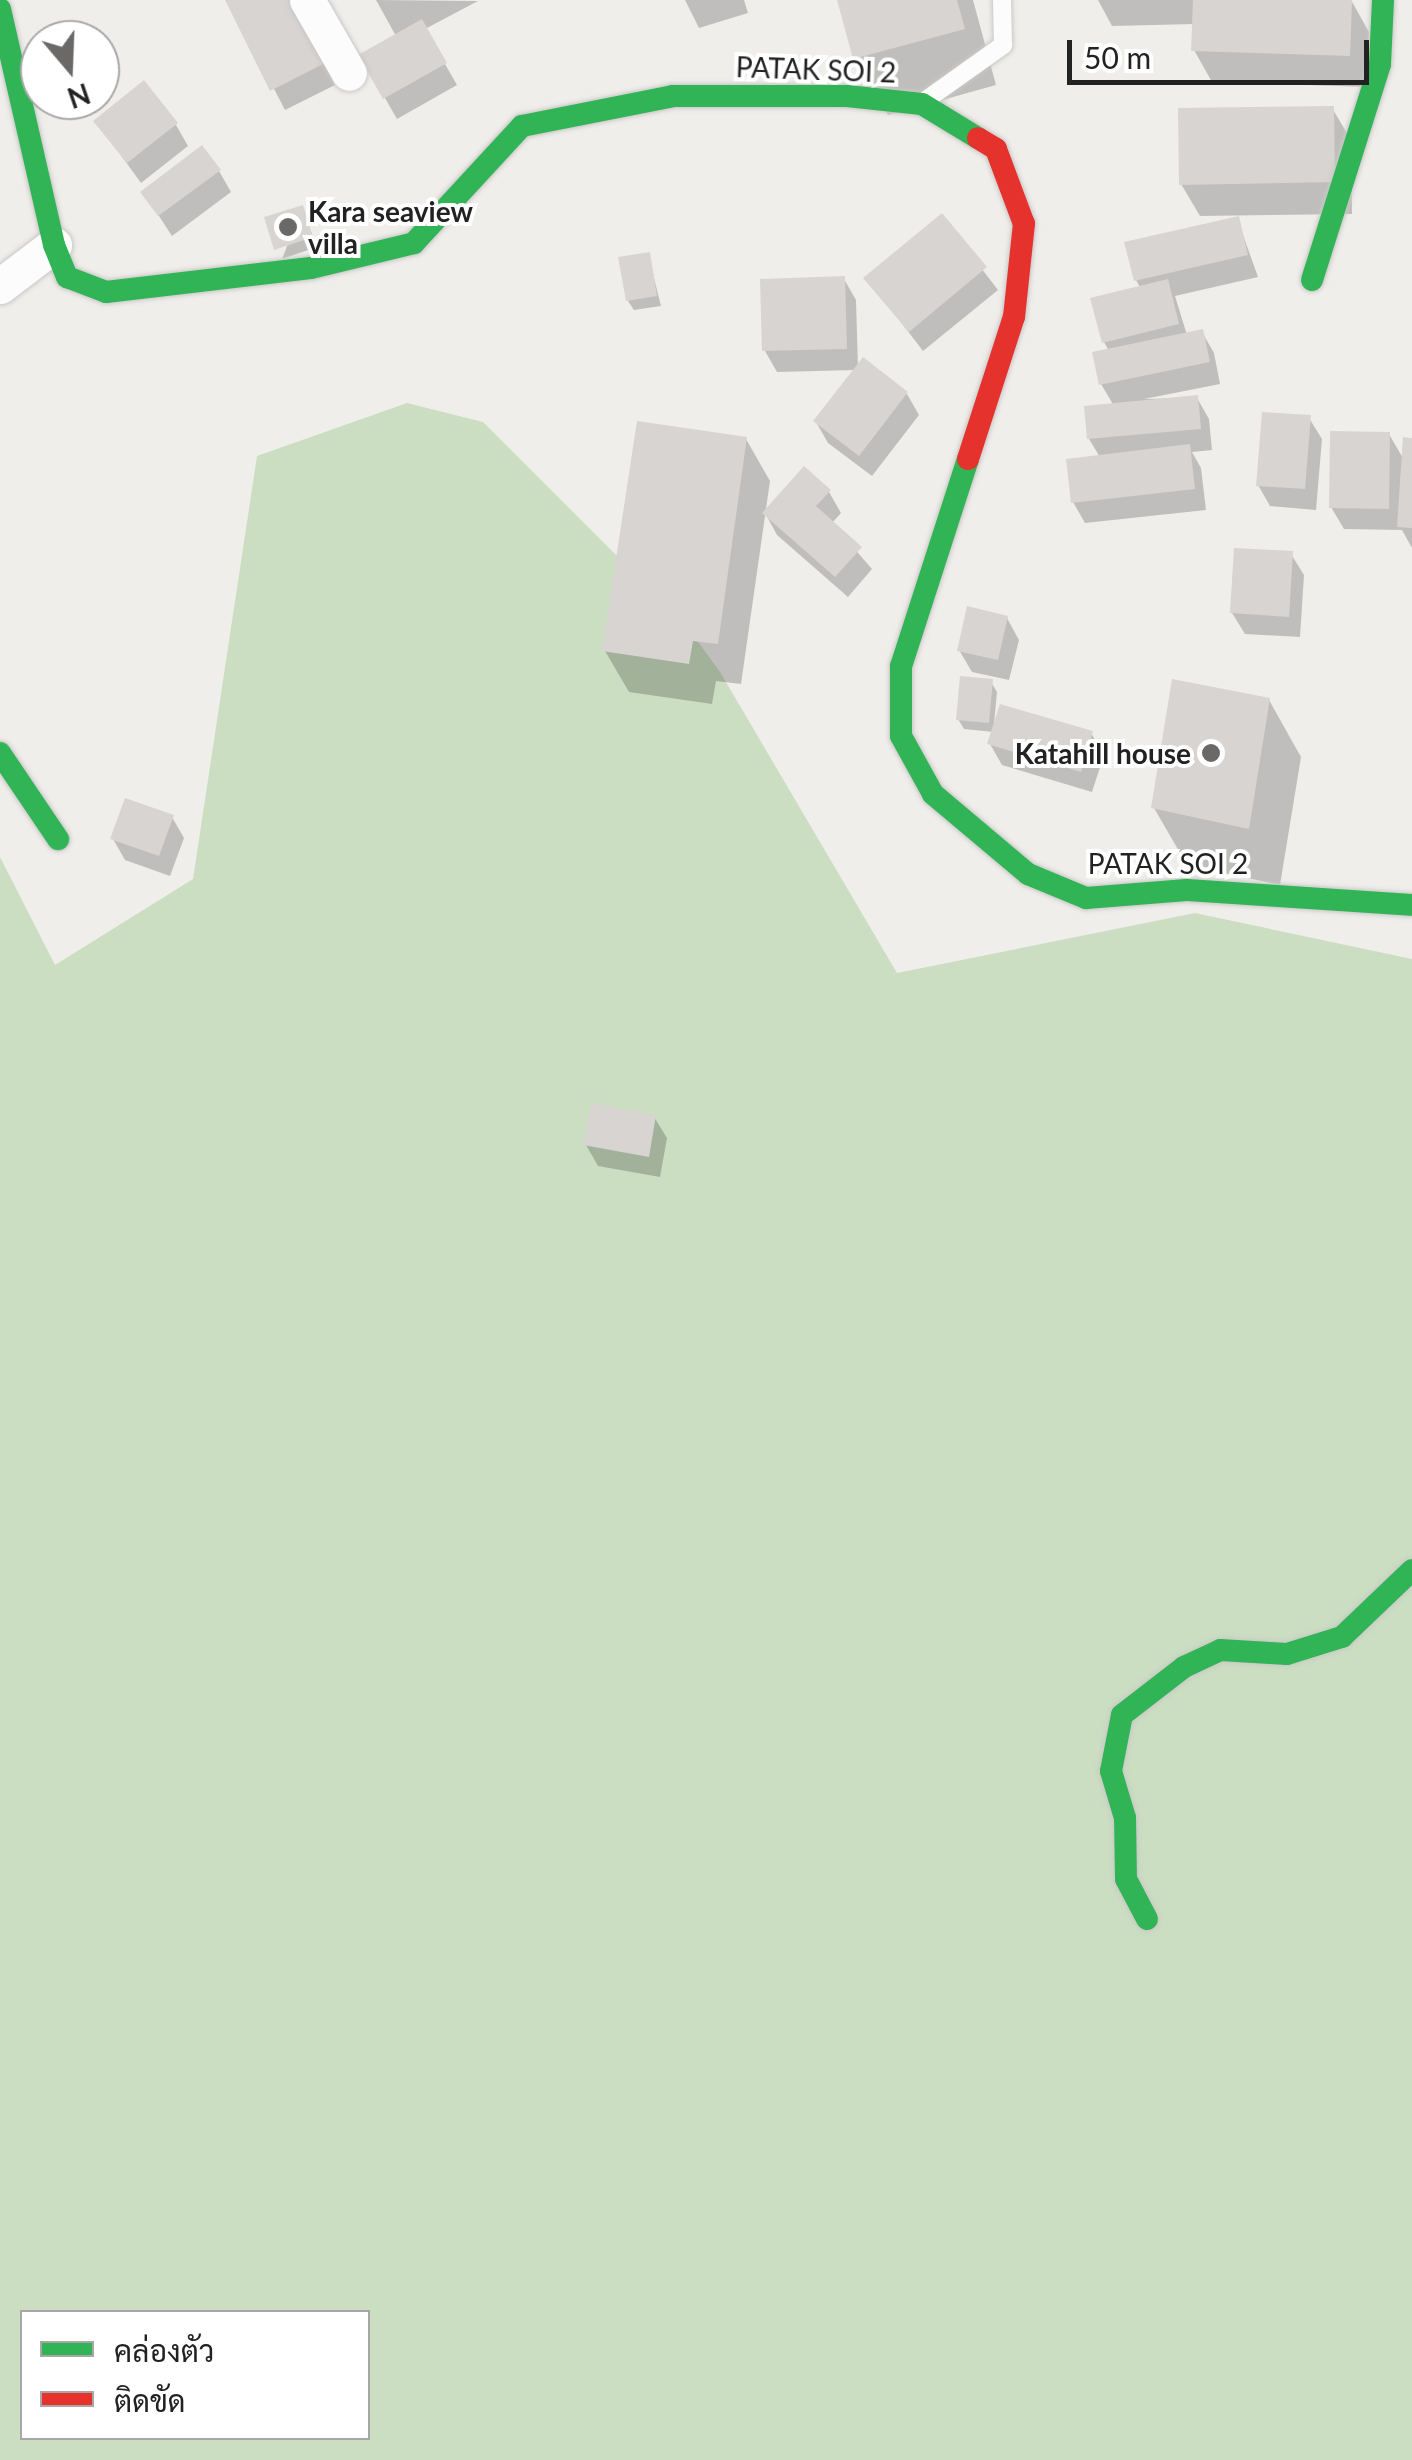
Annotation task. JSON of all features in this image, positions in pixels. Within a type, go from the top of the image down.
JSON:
[{"type":"street","points":[[307,0],[350,73]]},
{"type":"street","points":[[1312,280],[1380,64],[1383,0]]},
{"type":"street","name":"PATAK SOI 2","points":[[0,9],[54,246],[66,276],[106,292],[311,268],[414,243],[522,126],[674,96],[922,104],[996,149],[1024,224],[1014,318],[901,666],[901,736],[933,794],[1028,874],[1086,898],[1187,890],[1412,905]]},
{"type":"street","points":[[0,286],[54,246]]},
{"type":"street","points":[[0,753],[58,840]]},
{"type":"street","points":[[1147,1919],[1126,1878],[1125,1818],[1111,1771],[1122,1714],[1184,1667],[1220,1650],[1288,1654],[1342,1638],[1391,1597],[1412,1570]]},
{"type":"lane","points":[[922,104],[1003,44],[1002,0]]},
{"type":"green space","points":[[407,403],[483,422],[685,624],[720,672],[897,973],[1195,913],[1412,959],[1412,2460],[0,2460],[0,857],[55,965],[193,879],[257,456]]},
{"type":"building","points":[[225,0],[293,0],[325,63],[270,91]]},
{"type":"building","points":[[837,0],[957,0],[965,29],[853,59]]},
{"type":"building","points":[[1193,0],[1352,0],[1350,56],[1191,51]]},
{"type":"building","points":[[422,19],[447,63],[383,99],[358,55]]},
{"type":"building","points":[[144,80],[178,123],[127,163],[93,121],[120,120],[120,99]]},
{"type":"building","points":[[1334,106],[1335,182],[1179,185],[1178,108]]},
{"type":"building","points":[[202,145],[221,170],[158,216],[140,192]]},
{"type":"building","name":"Kara seaview villa","points":[[303,205],[313,237],[274,250],[264,217]]},
{"type":"building","points":[[942,213],[987,267],[909,332],[863,278]]},
{"type":"building","points":[[1239,216],[1248,255],[1134,281],[1124,242]]},
{"type":"building","points":[[650,252],[657,296],[626,301],[618,257]]},
{"type":"building","points":[[845,276],[847,349],[762,351],[760,279]]},
{"type":"building","points":[[1168,279],[1179,324],[1102,343],[1090,298]]},
{"type":"building","points":[[1203,329],[1210,362],[1099,385],[1092,352]]},
{"type":"building","points":[[863,357],[908,392],[859,456],[813,421]]},
{"type":"building","points":[[1198,395],[1201,429],[1087,439],[1084,406]]},
{"type":"building","points":[[1262,412],[1311,415],[1305,489],[1256,486]]},
{"type":"building","points":[[637,421],[747,437],[718,644],[693,641],[689,664],[602,651]]},
{"type":"building","points":[[1330,431],[1390,432],[1389,509],[1329,508]]},
{"type":"building","points":[[1403,437],[1412,438],[1412,528],[1397,527]]},
{"type":"building","points":[[1190,444],[1195,489],[1071,503],[1066,459]]},
{"type":"building","points":[[804,466],[831,490],[816,506],[862,547],[835,577],[762,513]]},
{"type":"building","points":[[1234,548],[1293,551],[1289,617],[1230,613]]},
{"type":"building","points":[[967,606],[1008,616],[998,660],[957,651]]},
{"type":"building","points":[[960,676],[993,679],[989,723],[956,720]]},
{"type":"building","name":"Katahill house","points":[[1172,679],[1270,698],[1249,829],[1151,808]]},
{"type":"building","points":[[1000,704],[1093,731],[1081,772],[987,744]]},
{"type":"building","points":[[125,798],[174,815],[159,856],[110,839]]},
{"type":"building","points":[[591,1103],[656,1115],[649,1157],[583,1145]]},
{"type":"traffic: fast","points":[[1312,280],[1380,64],[1383,0]]},
{"type":"traffic: fast","points":[[0,9],[54,245],[67,277],[106,292],[311,268],[414,243],[522,126],[673,96],[847,96],[922,104],[978,138]]},
{"type":"traffic: fast","points":[[968,459],[901,666],[901,736],[933,794],[1028,874],[1086,898],[1187,890],[1412,905]]},
{"type":"traffic: fast","points":[[0,753],[58,839]]},
{"type":"traffic: fast","points":[[1147,1919],[1126,1879],[1125,1818],[1111,1771],[1122,1715],[1184,1667],[1220,1650],[1287,1654],[1342,1637],[1412,1570]]},
{"type":"traffic: jam","points":[[968,459],[1014,317],[1024,224],[996,149],[978,138]]},
{"type":"place","name":"Kara seaview villa","points":[[288,227]]},
{"type":"place","name":"Katahill house","points":[[1211,753]]}]
